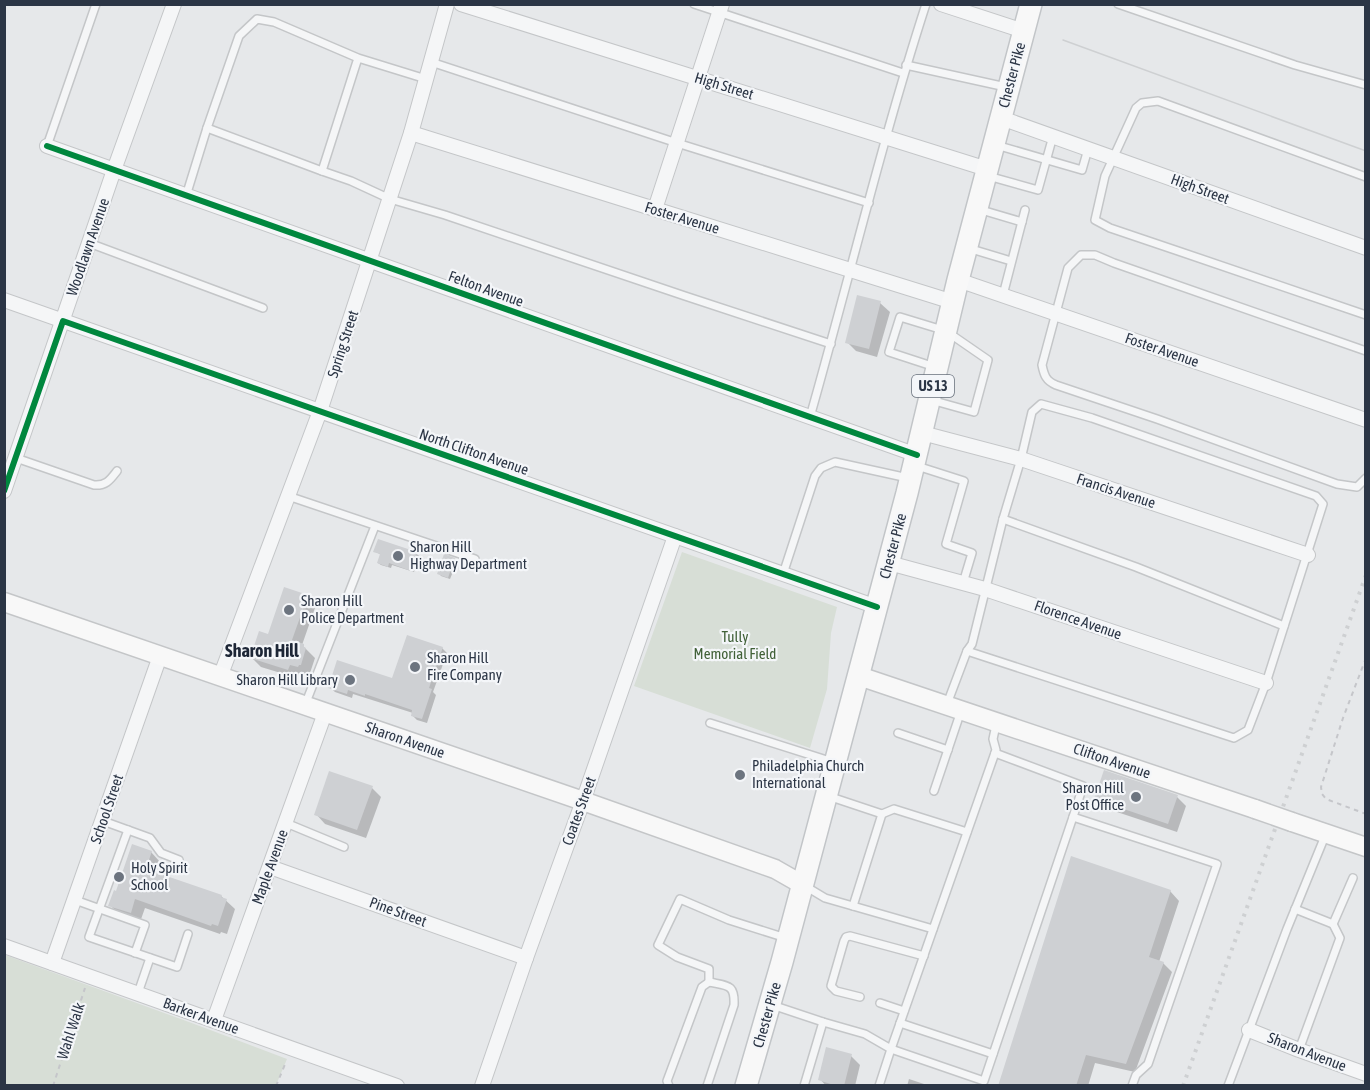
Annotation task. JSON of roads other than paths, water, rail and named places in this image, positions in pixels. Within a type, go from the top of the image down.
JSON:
[{"type":"main road","name":"Chester Pike","points":[[746,1086],[889,563],[966,248],[1031,4]]},
{"type":"street","name":"Woodlawn Avenue","points":[[4,491],[114,170],[174,4]]},
{"type":"street","name":"Spring Street","points":[[220,676],[320,411],[411,134],[447,4]]},
{"type":"street","name":"High Street","points":[[461,4],[887,137],[986,172]]},
{"type":"street","points":[[941,4],[1024,31]]},
{"type":"street","points":[[655,209],[720,9]]},
{"type":"street","name":"High Street","points":[[1001,118],[1365,248]]},
{"type":"street","name":"Foster Avenue","points":[[411,134],[953,302]]},
{"type":"street","name":"Felton Avenue","points":[[47,146],[810,417],[914,466]]},
{"type":"street","name":"Foster Avenue","points":[[958,280],[1365,420]]},
{"type":"street","name":"North Clifton Avenue","points":[[4,300],[877,607]]},
{"type":"street","name":"Francis Avenue","points":[[922,433],[1022,459],[1308,555]]},
{"type":"street","name":"Coates Street","points":[[482,1086],[675,536]]},
{"type":"street","name":"Florence Avenue","points":[[889,563],[985,589],[1266,684]]},
{"type":"street","name":"Sharon Avenue","points":[[4,602],[583,801],[775,870],[802,885]]},
{"type":"street","name":"School Street","points":[[52,963],[160,656]]},
{"type":"street","name":"Clifton Avenue","points":[[859,676],[1365,847]]},
{"type":"street","name":"Maple Avenue","points":[[214,1020],[325,713]]},
{"type":"street","name":"Pine Street","points":[[270,867],[526,958]]},
{"type":"street","name":"Barker Avenue","points":[[4,946],[397,1086]]},
{"type":"street","name":"Sharon Avenue","points":[[1249,1030],[1365,1074]]},
{"type":"lane","points":[[47,146],[96,4]]},
{"type":"lane","points":[[694,4],[720,9],[903,73]]},
{"type":"lane","points":[[810,417],[903,73],[926,4]]},
{"type":"lane","points":[[1118,4],[1295,65],[1365,85]]},
{"type":"lane","points":[[186,196],[239,36],[257,19],[274,22],[358,58],[426,80]]},
{"type":"lane","points":[[322,171],[358,58]]},
{"type":"lane","points":[[431,62],[677,143],[869,202]]},
{"type":"lane","points":[[906,65],[1009,87]]},
{"type":"lane","points":[[1365,177],[1158,101],[1142,103],[1136,108],[1105,176],[1095,220],[1110,228],[1365,315]]},
{"type":"lane","points":[[207,128],[351,181],[390,199],[446,215],[831,344]]},
{"type":"lane","points":[[986,172],[1038,190],[1053,136]]},
{"type":"lane","points":[[994,145],[1082,170],[1088,149]]},
{"type":"lane","points":[[977,209],[1022,222]]},
{"type":"lane","points":[[1003,295],[1025,210]]},
{"type":"lane","points":[[89,243],[263,308]]},
{"type":"lane","points":[[966,248],[1011,261]]},
{"type":"lane","points":[[1365,351],[1114,264],[1095,255],[1080,255],[1068,268],[1042,365],[1048,381],[1336,484],[1357,487],[1365,478]]},
{"type":"lane","points":[[929,400],[974,412],[988,360],[946,331],[900,316],[889,352],[937,368]]},
{"type":"lane","points":[[934,791],[948,750],[954,708],[968,651],[972,644],[1003,519],[1022,459],[1032,412],[1041,404],[1092,418],[1316,496],[1323,504],[1266,684],[1248,730],[1234,738],[968,651]]},
{"type":"lane","points":[[16,458],[94,485],[104,485],[117,471]]},
{"type":"lane","points":[[783,574],[815,476],[821,468],[835,462],[914,466],[964,481],[946,544],[972,553],[963,583]]},
{"type":"lane","points":[[288,496],[475,559]]},
{"type":"lane","points":[[1003,519],[1136,567],[1284,626]]},
{"type":"lane","points":[[304,706],[375,526]]},
{"type":"lane","points":[[879,1086],[996,750],[993,740],[996,722]]},
{"type":"lane","points":[[710,723],[835,762]]},
{"type":"lane","points":[[897,733],[948,750]]},
{"type":"lane","points":[[770,1004],[866,1034],[891,1049],[984,1082],[1083,786],[995,753]]},
{"type":"lane","points":[[826,795],[882,814],[894,809],[967,832]]},
{"type":"lane","points":[[853,906],[882,814]]},
{"type":"lane","points":[[1073,817],[1217,864],[1148,1064],[1136,1075],[1132,1086]]},
{"type":"lane","points":[[103,821],[150,838],[161,853],[179,860]]},
{"type":"lane","points":[[286,823],[344,847]]},
{"type":"lane","points":[[128,830],[90,937],[177,967],[188,934]]},
{"type":"lane","points":[[1228,1086],[1326,833]]},
{"type":"lane","points":[[1333,924],[1353,878]]},
{"type":"lane","points":[[802,885],[825,898],[933,929]]},
{"type":"lane","points":[[710,982],[709,969],[677,957],[658,945],[680,899],[729,920],[788,939]]},
{"type":"lane","points":[[75,900],[145,925],[135,953]]},
{"type":"lane","points":[[1295,909],[1333,924],[1340,938],[1299,1050]]},
{"type":"lane","points":[[860,997],[836,991],[831,986],[846,937],[850,936],[924,956]]},
{"type":"lane","points":[[138,993],[150,958]]},
{"type":"lane","points":[[669,1086],[667,1082],[702,987],[710,982],[732,989],[734,1005],[707,1086]]},
{"type":"lane","points":[[880,1003],[904,1011]]},
{"type":"lane","points":[[804,1086],[823,1022]]},
{"type":"lane","points":[[900,1023],[993,1054]]},
{"type":"tram line","points":[[1063,40],[1366,151]]},
{"type":"railway","points":[[1183,1086],[1366,575]]},
{"type":"place","name":"Sharon Hill Highway Department","points":[[398,556]]},
{"type":"place","name":"Sharon Hill Police Department","points":[[289,610]]},
{"type":"place","name":"Sharon Hill Fire Company","points":[[415,667]]},
{"type":"place","name":"Sharon Hill Library","points":[[350,680]]},
{"type":"place","name":"Philadelphia Church International","points":[[740,775]]},
{"type":"place","name":"Sharon Hill Post Office","points":[[1136,797]]},
{"type":"place","name":"Holy Spirit School","points":[[119,877]]},
{"type":"district","name":"Sharon Hill","points":[[262,651]]},
{"type":"park label","name":"Tully Memorial Field","points":[[735,646]]}]
